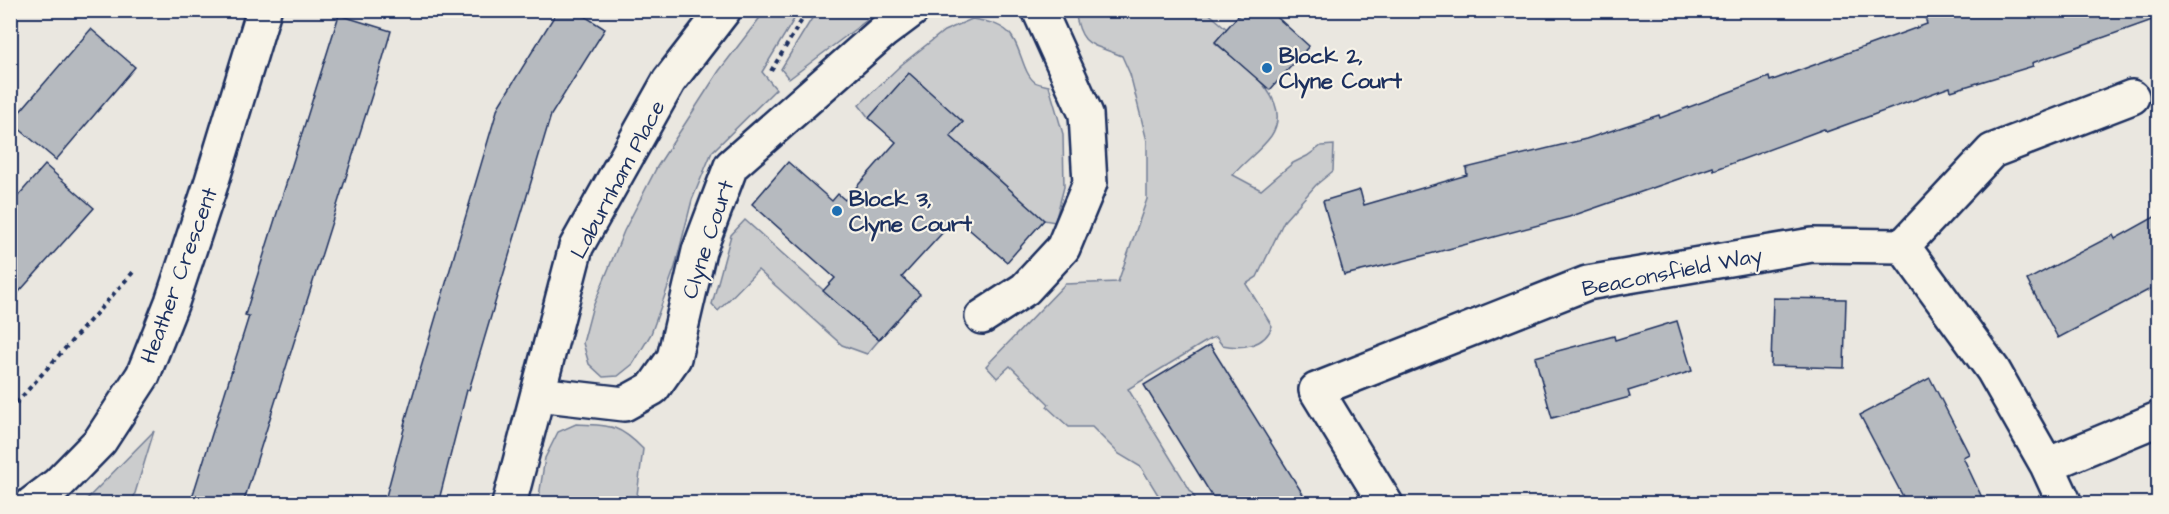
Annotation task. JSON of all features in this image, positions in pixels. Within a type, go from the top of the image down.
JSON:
[{"type":"street","name":"Heather Crescent","points":[[32,504],[57,485],[100,441],[143,375],[179,281],[264,10]]},
{"type":"street","name":"Laburnham Place","points":[[509,504],[576,247],[669,81],[724,10]]},
{"type":"street","name":"Clyne Court","points":[[538,394],[624,404],[653,388],[674,358],[699,251],[731,166],[884,31],[912,10]]},
{"type":"street","points":[[982,317],[1025,289],[1063,248],[1090,183],[1086,114],[1039,10]]},
{"type":"street","points":[[2065,504],[2047,465],[1993,370],[1902,246],[1992,151],[2132,97]]},
{"type":"street","name":"Beaconsfield Way","points":[[1386,504],[1316,390],[1587,283],[1812,245],[1902,246]]},
{"type":"street","points":[[2047,465],[2158,419]]},
{"type":"path","points":[[10,410],[142,262]]},
{"type":"shaded area","points":[[817,10],[879,11],[789,79],[781,69]]},
{"type":"shaded area","points":[[765,11],[799,11],[762,72],[776,89],[712,152],[692,200],[675,267],[651,334],[633,364],[618,376],[603,377],[589,364],[583,343],[592,309],[624,231],[657,167],[719,71]]},
{"type":"shaded area","points":[[1075,11],[1206,11],[1227,29],[1215,43],[1262,83],[1271,95],[1276,108],[1277,122],[1271,136],[1233,175],[1261,190],[1293,163],[1321,146],[1334,145],[1333,171],[1316,185],[1284,221],[1257,277],[1246,284],[1272,326],[1269,333],[1252,345],[1237,347],[1222,345],[1216,337],[1210,339],[1128,389],[1198,503],[1163,503],[1141,467],[1119,454],[1092,427],[1069,427],[1047,407],[1049,404],[1010,366],[997,378],[986,366],[1065,284],[1118,282],[1147,199],[1147,141],[1130,74],[1122,56],[1095,46],[1084,38],[1077,23]]},
{"type":"shaded area","points":[[972,19],[996,24],[1008,32],[1031,78],[1036,83],[1049,86],[1063,134],[1064,187],[1055,222],[1044,220],[950,136],[963,122],[909,74],[869,118],[859,105],[901,65],[944,31]]},
{"type":"shaded area","points":[[745,220],[879,340],[867,354],[842,345],[758,270],[718,311],[712,304],[731,235]]},
{"type":"shaded area","points":[[576,424],[605,426],[620,430],[643,449],[636,503],[538,503],[545,458],[558,432]]},
{"type":"shaded area","points":[[154,431],[132,503],[83,503]]},
{"type":"building","points":[[558,10],[575,10],[605,29],[551,115],[469,390],[467,390],[438,504],[384,504],[404,425],[498,107]]},
{"type":"building","name":"Block 2, Clyne Court","points":[[1243,10],[1269,10],[1309,46],[1270,90],[1215,42]]},
{"type":"building","points":[[1923,10],[2158,10],[2158,18],[2032,63],[2033,66],[1951,91],[1950,87],[1826,132],[1824,129],[1714,170],[1713,167],[1569,217],[1344,275],[1323,201],[1360,190],[1364,205],[1467,175],[1466,168],[1586,139],[1659,115],[1660,118],[1769,77],[1770,81],[1927,24]]},
{"type":"building","points":[[339,15],[391,31],[376,82],[243,504],[190,504],[249,316],[245,315]]},
{"type":"building","points":[[91,29],[135,67],[56,160],[11,122]]},
{"type":"building","name":"Block 3, Clyne Court","points":[[909,73],[963,122],[950,136],[1044,220],[1007,262],[956,218],[902,277],[920,294],[879,340],[823,291],[835,278],[752,204],[788,162],[832,201],[838,194],[845,200],[896,142],[869,118]]},
{"type":"building","points":[[45,165],[94,208],[10,302],[10,205]]},
{"type":"building","points":[[2158,215],[2158,285],[2058,338],[2027,280],[2113,235],[2115,239]]},
{"type":"building","points":[[1773,298],[1846,299],[1844,368],[1771,366]]},
{"type":"building","points":[[1677,321],[1692,371],[1628,391],[1630,397],[1552,418],[1535,357],[1614,336],[1615,340]]},
{"type":"building","points":[[1210,345],[1309,504],[1217,504],[1144,385]]},
{"type":"building","points":[[1930,378],[1969,454],[1963,457],[1985,504],[1907,504],[1860,415]]},
{"type":"place","name":"Block 2, Clyne Court","points":[[1267,68]]},
{"type":"place","name":"Block 3, Clyne Court","points":[[837,211]]}]
